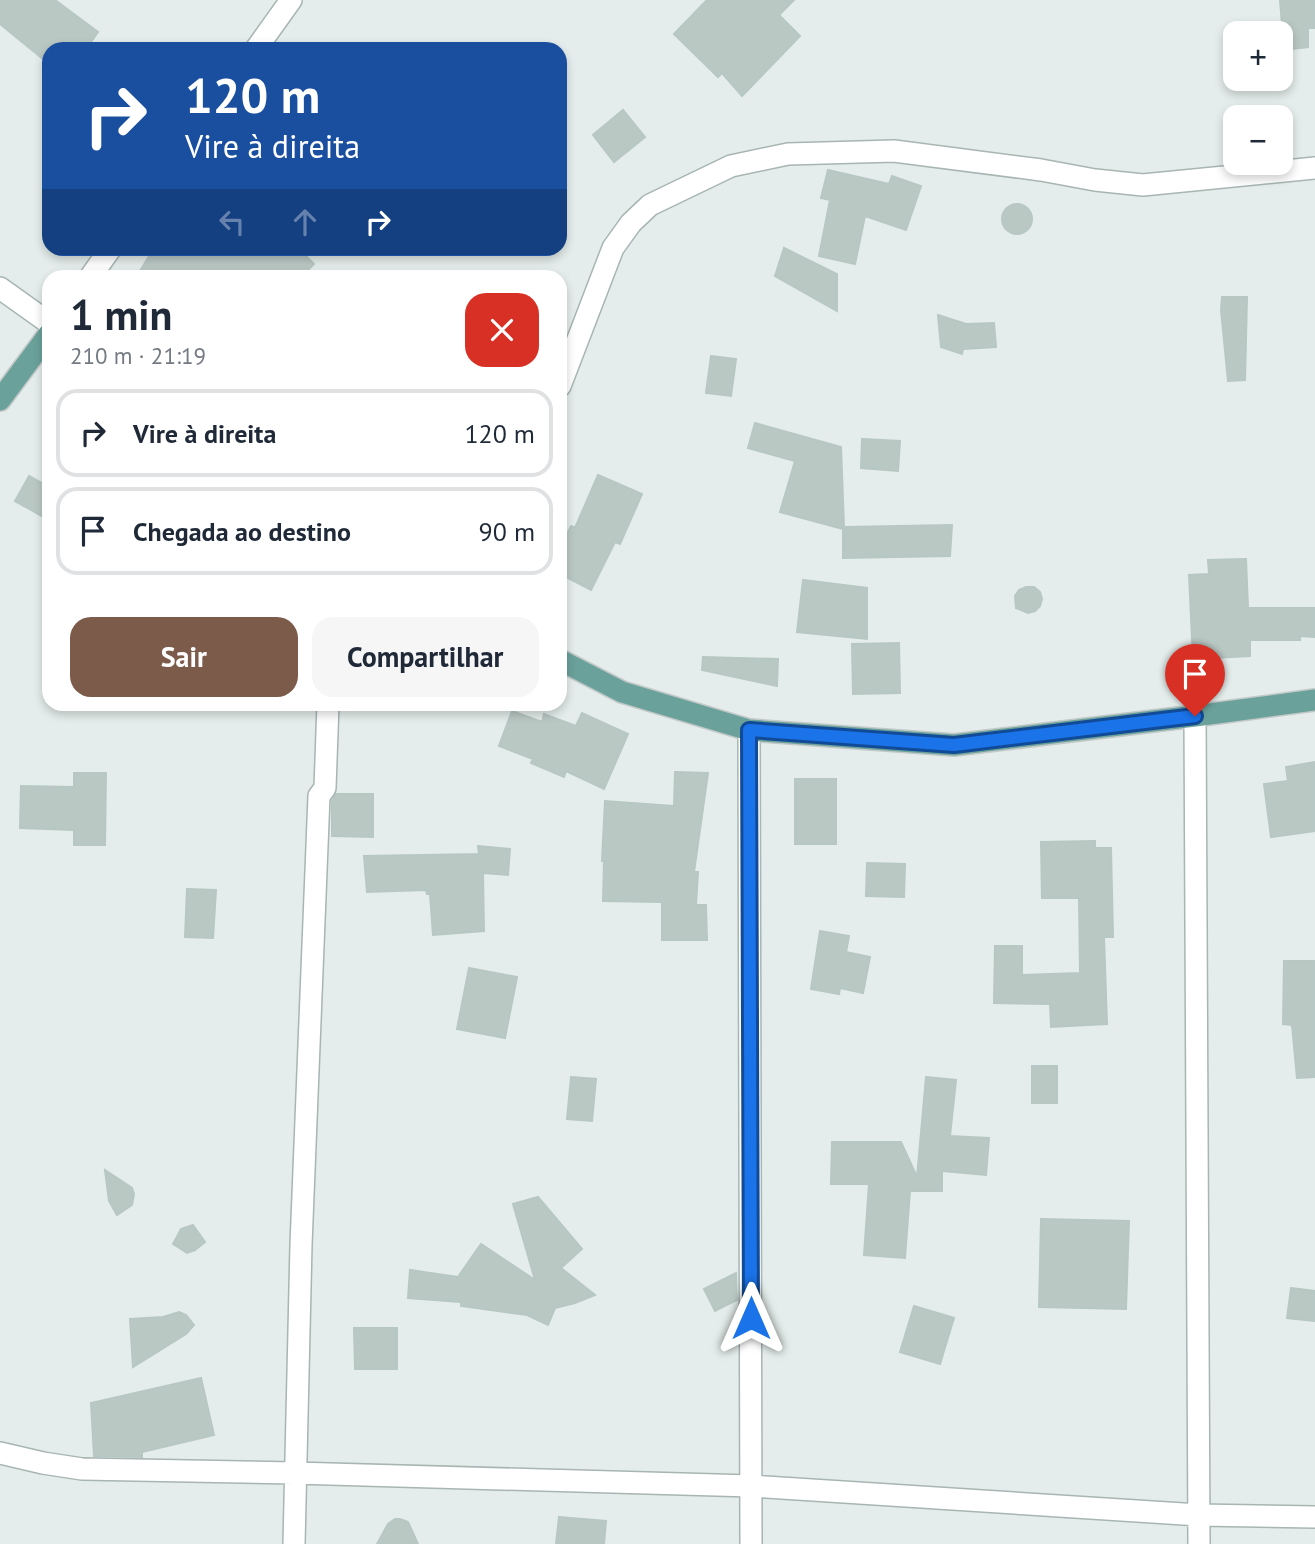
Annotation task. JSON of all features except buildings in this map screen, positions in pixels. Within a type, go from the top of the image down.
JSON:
[{"type":"main road","points":[[0,400],[42,343]]},
{"type":"main road","points":[[567,664],[622,692],[749,730],[954,745],[1315,700]]},
{"type":"street","points":[[261,42],[291,0]]},
{"type":"street","points":[[567,368],[613,248],[631,223],[650,205],[731,166],[788,154],[894,151],[1143,186],[1315,168]]},
{"type":"street","points":[[0,288],[42,318]]},
{"type":"street","points":[[293,1544],[301,1245],[319,796],[325,788],[328,711]]},
{"type":"street","points":[[1195,716],[1199,1544]]},
{"type":"street","points":[[749,730],[751,1544]]},
{"type":"street","points":[[0,1452],[82,1469],[751,1486],[1199,1515],[1315,1517]]},
{"type":"route","points":[[751,1318],[749,730],[954,745],[1195,716]]}]
